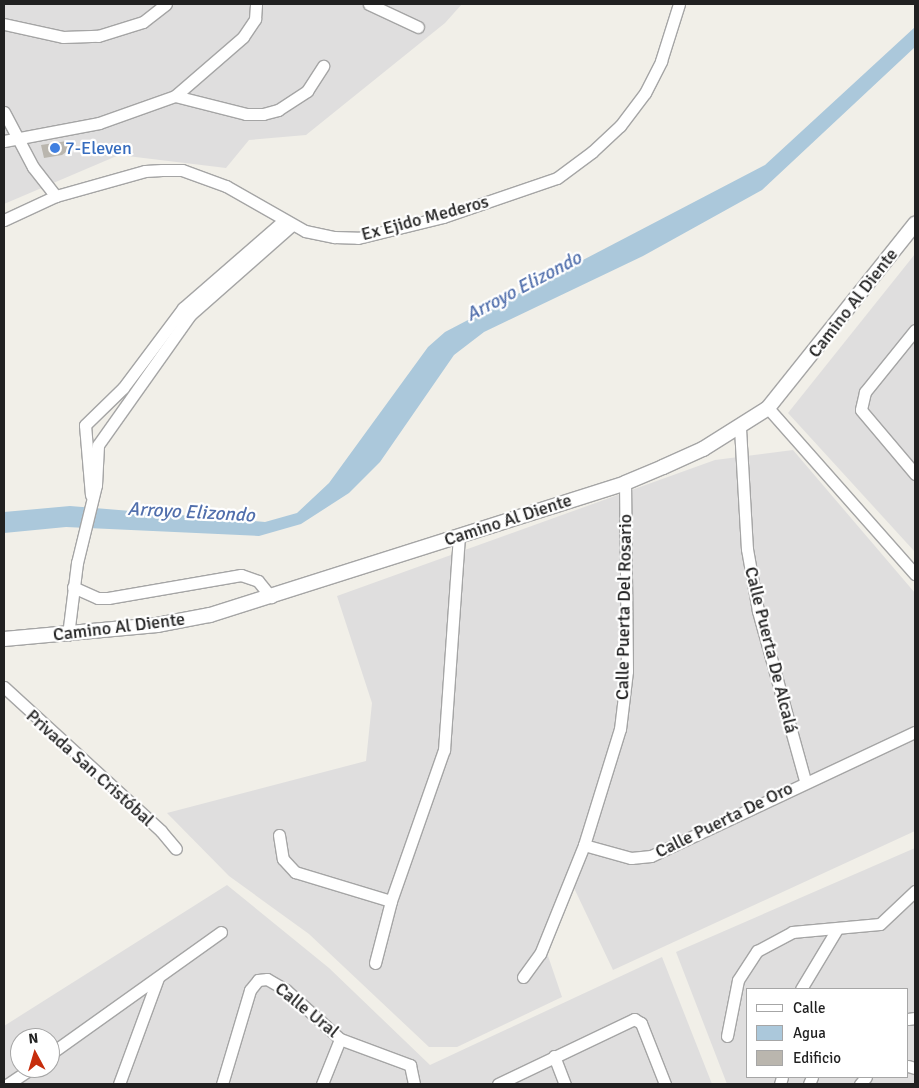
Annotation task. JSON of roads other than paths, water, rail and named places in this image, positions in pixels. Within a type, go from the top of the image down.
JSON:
[{"type":"street","points":[[4,24],[63,37],[98,36],[143,22],[166,4]]},
{"type":"street","points":[[4,141],[99,123],[176,96],[242,37],[255,19],[256,4]]},
{"type":"street","points":[[369,4],[418,26]]},
{"type":"street","name":"Ex Ejido Mederos","points":[[4,220],[56,196],[144,171],[182,170],[226,186],[287,223],[334,237],[358,238],[443,217],[557,178],[620,126],[645,92],[661,61],[678,4]]},
{"type":"street","points":[[176,96],[246,114],[263,114],[295,101],[312,85],[323,66]]},
{"type":"street","points":[[4,112],[20,137],[33,167],[56,196]]},
{"type":"street","points":[[90,499],[85,425],[123,388],[169,324],[287,223]]},
{"type":"street","name":"Camino Al Diente","points":[[4,638],[68,635],[157,625],[271,597],[624,483],[740,428],[768,408],[915,224]]},
{"type":"street","points":[[68,635],[80,546],[90,499],[96,485],[98,444],[179,327],[207,292]]},
{"type":"street","points":[[915,330],[865,392],[861,410],[915,474]]},
{"type":"street","points":[[768,408],[915,574]]},
{"type":"street","points":[[100,409],[112,423]]},
{"type":"street","name":"Calle Puerta De Alcalá","points":[[740,428],[747,549],[758,611],[805,781]]},
{"type":"street","points":[[85,442],[98,444]]},
{"type":"street","name":"Calle Puerta Del Rosario","points":[[523,977],[540,954],[584,846],[614,756],[624,704],[624,483]]},
{"type":"street","points":[[375,963],[391,901],[444,750],[459,536]]},
{"type":"street","points":[[73,587],[103,598],[241,575],[258,581],[271,597]]},
{"type":"street","name":"Privada San Cristóbal","points":[[4,687],[161,831],[176,849]]},
{"type":"street","name":"Calle Puerta De Oro","points":[[584,846],[631,858],[651,856],[805,781],[915,732]]},
{"type":"street","points":[[279,835],[283,859],[295,872],[391,901]]},
{"type":"street","points":[[727,1036],[738,980],[757,951],[792,932],[880,924],[915,891]]},
{"type":"street","points":[[802,988],[837,929]]},
{"type":"street","points":[[60,1047],[221,932]]},
{"type":"street","points":[[119,1084],[158,978]]},
{"type":"street","name":"Calle Ural","points":[[222,1084],[250,990],[258,980],[274,982],[286,990],[340,1039],[410,1065],[414,1084]]},
{"type":"street","points":[[498,1084],[634,1019],[641,1023],[665,1084]]},
{"type":"street","points":[[322,1084],[340,1039]]},
{"type":"street","points":[[554,1056],[565,1084]]},
{"type":"water","points":[[915,27],[915,47],[762,190],[643,256],[484,332],[454,355],[380,462],[349,493],[301,524],[259,536],[66,527],[4,533],[4,512],[70,506],[265,522],[297,513],[329,483],[428,347],[445,332],[765,165]]},
{"type":"place","name":"7-Eleven","points":[[55,148]]},
{"type":"water label","name":"Arroyo Elizondo","points":[[524,287]]},
{"type":"water label","name":"Arroyo Elizondo","points":[[191,513]]}]
